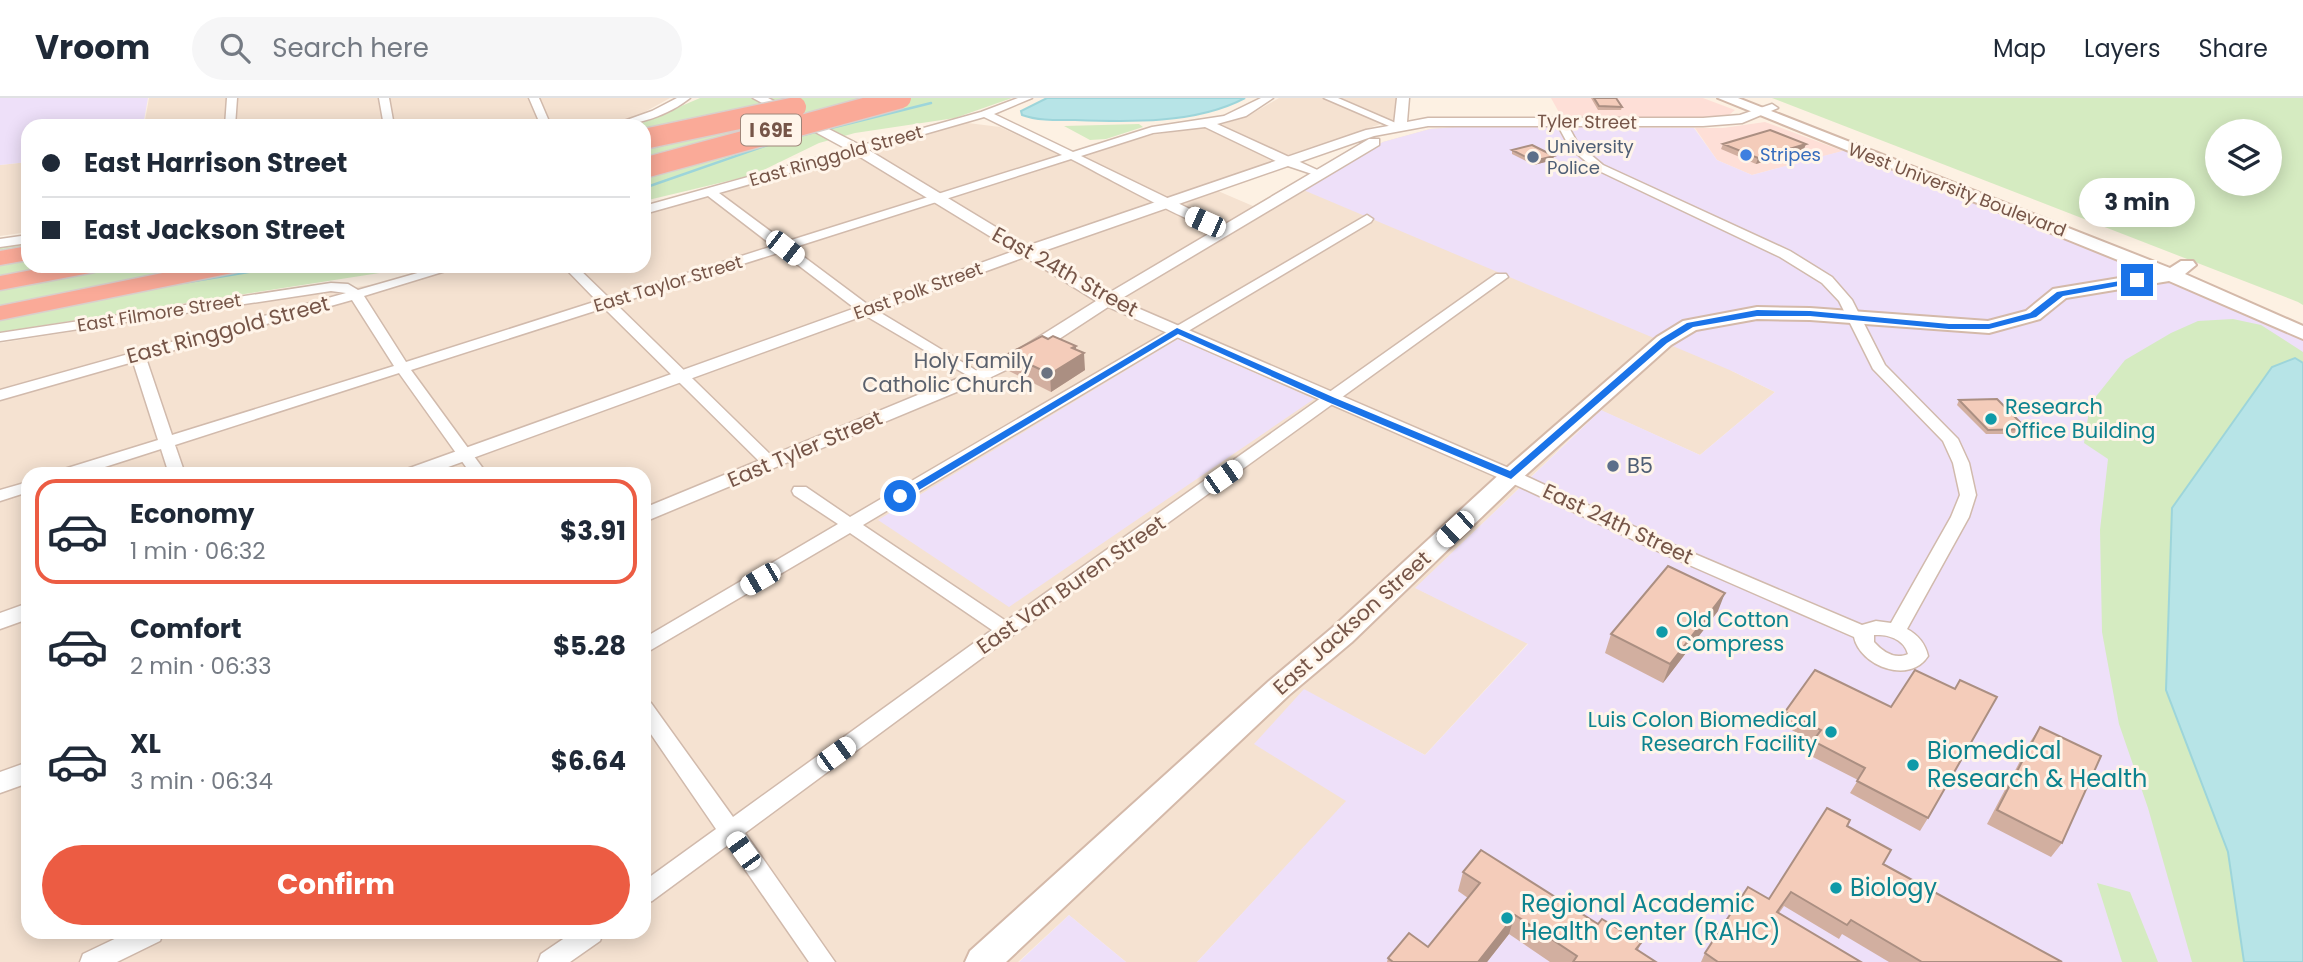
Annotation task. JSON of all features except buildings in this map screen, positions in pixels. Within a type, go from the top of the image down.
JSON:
[{"type":"highway","points":[[651,138],[838,98]]},
{"type":"highway","name":"I 69E","points":[[651,145],[846,98]]},
{"type":"highway","points":[[651,166],[900,98]]},
{"type":"highway","name":"I 69E","points":[[651,159],[900,98]]},
{"type":"highway","points":[[0,258],[21,254]]},
{"type":"highway","points":[[0,283],[53,273]]},
{"type":"highway","points":[[0,299],[134,273]]},
{"type":"highway","points":[[0,313],[197,273]]},
{"type":"main road","name":"West University Boulevard","points":[[1725,98],[1765,110],[2179,270],[2303,314]]},
{"type":"main road","name":"West University Boulevard","points":[[1747,98],[1765,110]]},
{"type":"main road","name":"West University Boulevard","points":[[2179,270],[2303,333]]},
{"type":"main road","name":"East Jackson Street","points":[[982,962],[1279,688],[1342,635],[1511,476],[1664,341],[1690,325],[1757,313],[1989,327],[2033,315],[2060,293],[2179,270]]},
{"type":"street","points":[[230,119],[232,98]]},
{"type":"street","points":[[384,98],[388,119]]},
{"type":"street","points":[[534,98],[543,119]]},
{"type":"street","points":[[637,119],[685,98]]},
{"type":"street","name":"East 24th Street","points":[[759,98],[857,149],[1107,301],[1511,476],[1670,550],[1864,634]]},
{"type":"street","name":"East Ringgold Street","points":[[651,209],[985,114],[1027,98]]},
{"type":"street","name":"East Taylor Street","points":[[89,467],[785,248],[1070,155],[1152,130],[1208,124],[1257,107],[1268,98]]},
{"type":"street","points":[[1329,98],[1400,127],[1403,98]]},
{"type":"street","name":"Tyler Street","points":[[1400,127],[1428,122],[1703,122],[1742,119],[1765,110]]},
{"type":"street","points":[[985,114],[1225,231]]},
{"type":"street","points":[[1561,122],[1574,145],[1599,167],[1785,254],[1827,279],[1844,300],[1889,380],[1950,439],[1961,463],[1968,495],[1960,517],[1896,631]]},
{"type":"street","points":[[1208,124],[1286,162],[1318,173]]},
{"type":"street","name":"East Polk Street","points":[[431,467],[1164,203],[1371,132],[1400,127]]},
{"type":"street","name":"East Tyler Street","points":[[651,513],[977,377],[1021,356],[1318,173],[1400,127]]},
{"type":"street","points":[[709,191],[866,310],[977,377]]},
{"type":"street","points":[[651,642],[1367,219]]},
{"type":"street","points":[[0,243],[21,240]]},
{"type":"street","name":"East Ringgold Street","points":[[0,395],[432,273]]},
{"type":"street","points":[[576,273],[770,463]]},
{"type":"street","name":"East Van Buren Street","points":[[651,889],[1006,630],[1501,278]]},
{"type":"street","name":"East Filmore Street","points":[[0,337],[331,287],[348,288],[356,295]]},
{"type":"street","points":[[356,295],[402,367],[475,467]]},
{"type":"street","points":[[138,355],[175,467]]},
{"type":"street","points":[[0,496],[21,489]]},
{"type":"street","points":[[800,491],[1006,630]]},
{"type":"street","points":[[0,621],[21,614]]},
{"type":"street","points":[[1876,628],[1896,631],[1916,646],[1918,656],[1914,660],[1901,663],[1875,655],[1864,645],[1864,634],[1876,628]]},
{"type":"street","points":[[651,718],[823,962]]},
{"type":"street","points":[[0,783],[21,775]]},
{"type":"street","points":[[92,962],[139,939]]},
{"type":"street","points":[[550,962],[583,939]]},
{"type":"shaded area","points":[[0,98],[148,98],[144,119],[21,119],[21,163],[0,165]]},
{"type":"shaded area","points":[[149,98],[670,98],[630,119],[145,119]]},
{"type":"shaded area","points":[[1279,98],[1399,98],[1395,119],[1204,185],[1253,206],[1292,183],[1301,189],[1383,142],[1430,129],[1454,127],[1732,371],[1775,392],[1700,455],[1600,410],[1416,588],[1528,643],[1425,755],[1304,690],[1347,801],[1197,962],[1126,962],[1069,915],[1018,962],[0,962],[0,343],[401,280],[424,273],[651,273],[651,208],[952,121],[1000,127],[1068,159],[1152,135],[1220,125],[1248,116]]},
{"type":"shaded area","points":[[1551,98],[1703,98],[1735,110],[1729,115],[1699,118],[1561,116]]},
{"type":"shaded area","points":[[1765,122],[1843,151],[1752,175],[1717,160],[1695,128],[1723,128]]},
{"type":"shaded area","points":[[1470,126],[1694,128],[1717,160],[1752,175],[1846,150],[2130,262],[2303,337],[2303,962],[1197,962],[1346,801],[1254,744],[1304,689],[1425,755],[1528,644],[1415,588],[1601,410],[1700,455],[1775,392],[1732,371],[1301,189],[1383,142],[1430,129]]},
{"type":"shaded area","points":[[21,163],[21,233],[0,236],[0,165]]},
{"type":"shaded area","points":[[1178,339],[1314,399],[1009,607],[878,520]]},
{"type":"shaded area","points":[[1069,915],[1126,962],[1019,962]]},
{"type":"green space","points":[[700,98],[1012,98],[955,118],[855,133],[819,143],[753,175],[651,199],[651,119]]},
{"type":"green space","points":[[1772,98],[2303,98],[2303,305],[2298,302]]},
{"type":"green space","points":[[1139,124],[1143,127],[1106,139],[1090,140],[1064,126]]},
{"type":"green space","points":[[21,243],[21,273],[380,273],[0,332],[0,246]]},
{"type":"green space","points":[[2233,319],[2261,325],[2303,352],[2303,363],[2295,358],[2166,690],[2228,852],[2244,962],[2192,962],[2148,808],[2119,724],[2102,632],[2100,530],[2108,459],[2084,443],[2090,404],[2125,360],[2171,333],[2198,321]]},
{"type":"green space","points":[[2097,883],[2130,892],[2158,962],[2122,962]]},
{"type":"water","points":[[1047,98],[1245,98],[1205,113],[1162,120],[1055,120],[1022,115],[1021,111]]},
{"type":"water","points":[[2295,358],[2303,363],[2303,962],[2244,962],[2228,852],[2166,690],[2172,508],[2272,367]]},
{"type":"waterway","points":[[787,139],[931,103]]},
{"type":"waterway","points":[[651,186],[779,141]]},
{"type":"waterway","points":[[185,282],[239,273]]},
{"type":"place","name":"Stripes","points":[[1746,155]]},
{"type":"place","name":"University Police","points":[[1533,157]]},
{"type":"place","name":"Holy Family Catholic Church","points":[[1047,373]]},
{"type":"place","name":"Research Office Building","points":[[1991,419]]},
{"type":"place","name":"B5","points":[[1613,466]]},
{"type":"place","name":"Old Cotton Compress","points":[[1662,632]]},
{"type":"place","name":"Luis Colon Biomedical Research Facility","points":[[1831,732]]},
{"type":"place","name":"Biomedical Research & Health","points":[[1913,765]]},
{"type":"place","name":"Biology","points":[[1836,888]]},
{"type":"place","name":"Regional Academic Health Center (RAHC)","points":[[1507,918]]},
{"type":"route","points":[[900,496],[1177,330],[1331,400],[1511,476],[1664,341],[1690,325],[1757,313],[1810,314],[1989,327],[2033,315],[2060,293],[2137,280]]}]
